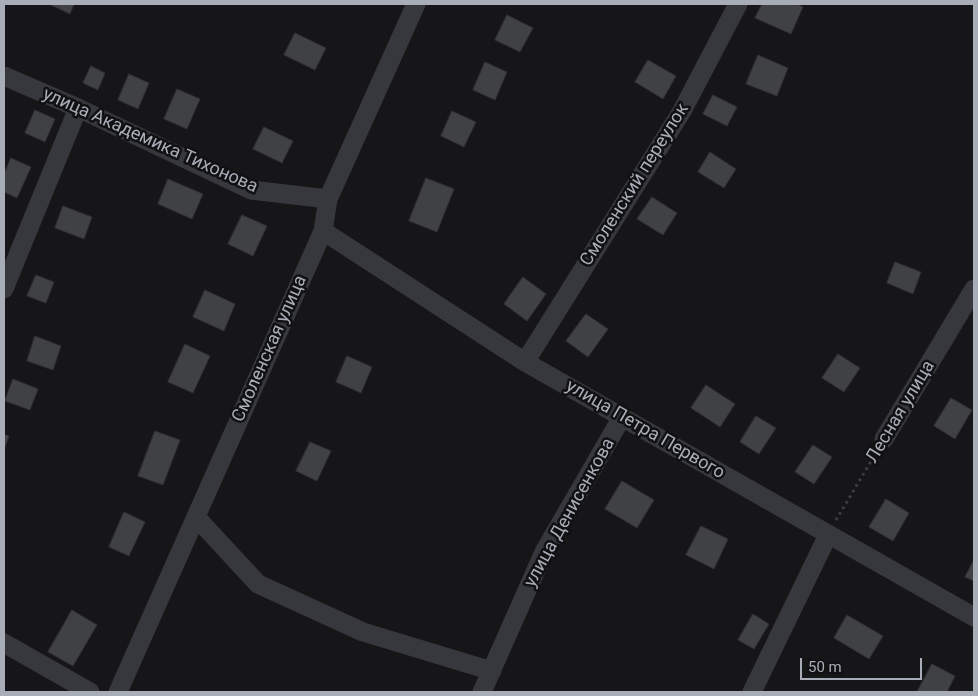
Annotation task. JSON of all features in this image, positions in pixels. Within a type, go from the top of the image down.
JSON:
[{"type":"street","name":"Смоленская улица","points":[[118,692],[323,231],[328,199],[416,4]]},
{"type":"street","name":"Смоленский переулок","points":[[525,362],[682,111],[738,4]]},
{"type":"street","name":"улица Академика Тихонова","points":[[4,76],[78,108],[251,190],[328,199]]},
{"type":"street","points":[[4,290],[78,108]]},
{"type":"street","name":"улица Петра Первого","points":[[323,231],[525,362],[974,617]]},
{"type":"street","name":"Лесная улица","points":[[884,439],[974,289]]},
{"type":"street","name":"улица Денисенкова","points":[[482,692],[544,552],[622,417]]},
{"type":"street","points":[[196,517],[258,584],[363,632],[492,671]]},
{"type":"street","points":[[752,692],[828,535]]},
{"type":"street","points":[[4,643],[90,692]]},
{"type":"path","name":"Лесная улица","points":[[828,535],[884,439]]},
{"type":"building","points":[[51,4],[74,4],[70,14]]},
{"type":"building","points":[[762,4],[797,4],[803,7],[791,34],[755,18]]},
{"type":"building","points":[[507,15],[533,28],[520,52],[495,40]]},
{"type":"building","points":[[295,33],[326,48],[315,70],[284,55]]},
{"type":"building","points":[[758,55],[788,68],[777,96],[746,84]]},
{"type":"building","points":[[648,60],[676,76],[663,99],[635,82]]},
{"type":"building","points":[[485,62],[507,72],[495,100],[473,90]]},
{"type":"building","points":[[91,66],[105,73],[98,90],[83,83]]},
{"type":"building","points":[[129,74],[149,83],[138,109],[118,100]]},
{"type":"building","points":[[177,89],[200,99],[187,129],[164,119]]},
{"type":"building","points":[[713,95],[737,107],[727,126],[703,114]]},
{"type":"building","points":[[35,110],[55,119],[45,142],[25,133]]},
{"type":"building","points":[[452,111],[476,122],[464,147],[441,136]]},
{"type":"building","points":[[264,127],[293,141],[282,163],[253,149]]},
{"type":"building","points":[[710,152],[736,169],[724,188],[698,172]]},
{"type":"building","points":[[11,158],[31,167],[17,198],[4,192],[4,174]]},
{"type":"building","points":[[426,178],[454,189],[437,232],[409,221]]},
{"type":"building","points":[[168,179],[203,194],[192,219],[158,204]]},
{"type":"building","points":[[652,197],[677,213],[663,235],[637,219]]},
{"type":"building","points":[[63,206],[92,217],[84,239],[55,228]]},
{"type":"building","points":[[242,215],[267,226],[253,256],[228,244]]},
{"type":"building","points":[[895,262],[921,272],[913,294],[887,283]]},
{"type":"building","points":[[36,275],[54,282],[46,303],[27,296]]},
{"type":"building","points":[[523,277],[546,294],[527,321],[504,304]]},
{"type":"building","points":[[205,290],[235,304],[224,331],[193,317]]},
{"type":"building","points":[[586,314],[608,329],[588,357],[566,341]]},
{"type":"building","points":[[35,336],[61,346],[53,370],[27,361]]},
{"type":"building","points":[[185,344],[210,356],[193,393],[168,382]]},
{"type":"building","points":[[838,354],[860,368],[844,392],[822,378]]},
{"type":"building","points":[[347,356],[372,367],[361,393],[336,382]]},
{"type":"building","points":[[13,379],[38,389],[30,410],[5,401]]},
{"type":"building","points":[[706,385],[735,404],[720,427],[691,408]]},
{"type":"building","points":[[951,398],[972,410],[955,439],[934,426]]},
{"type":"building","points":[[756,416],[776,428],[759,454],[740,442]]},
{"type":"building","points":[[155,431],[180,440],[163,485],[138,476]]},
{"type":"building","points":[[4,434],[9,436],[4,450]]},
{"type":"building","points":[[310,442],[331,451],[317,481],[296,471]]},
{"type":"building","points":[[813,445],[832,457],[814,484],[795,472]]},
{"type":"building","points":[[622,481],[654,500],[637,528],[605,509]]},
{"type":"building","points":[[886,499],[909,513],[893,541],[869,527]]},
{"type":"building","points":[[124,512],[145,522],[129,556],[109,547]]},
{"type":"building","points":[[701,526],[728,539],[714,569],[686,555]]},
{"type":"building","points":[[974,560],[974,581],[965,577]]},
{"type":"building","points":[[72,610],[97,625],[73,666],[48,652]]},
{"type":"building","points":[[753,614],[769,624],[754,649],[738,640]]},
{"type":"building","points":[[847,615],[883,636],[869,659],[834,638]]},
{"type":"building","points":[[932,664],[955,676],[947,692],[917,692]]}]
